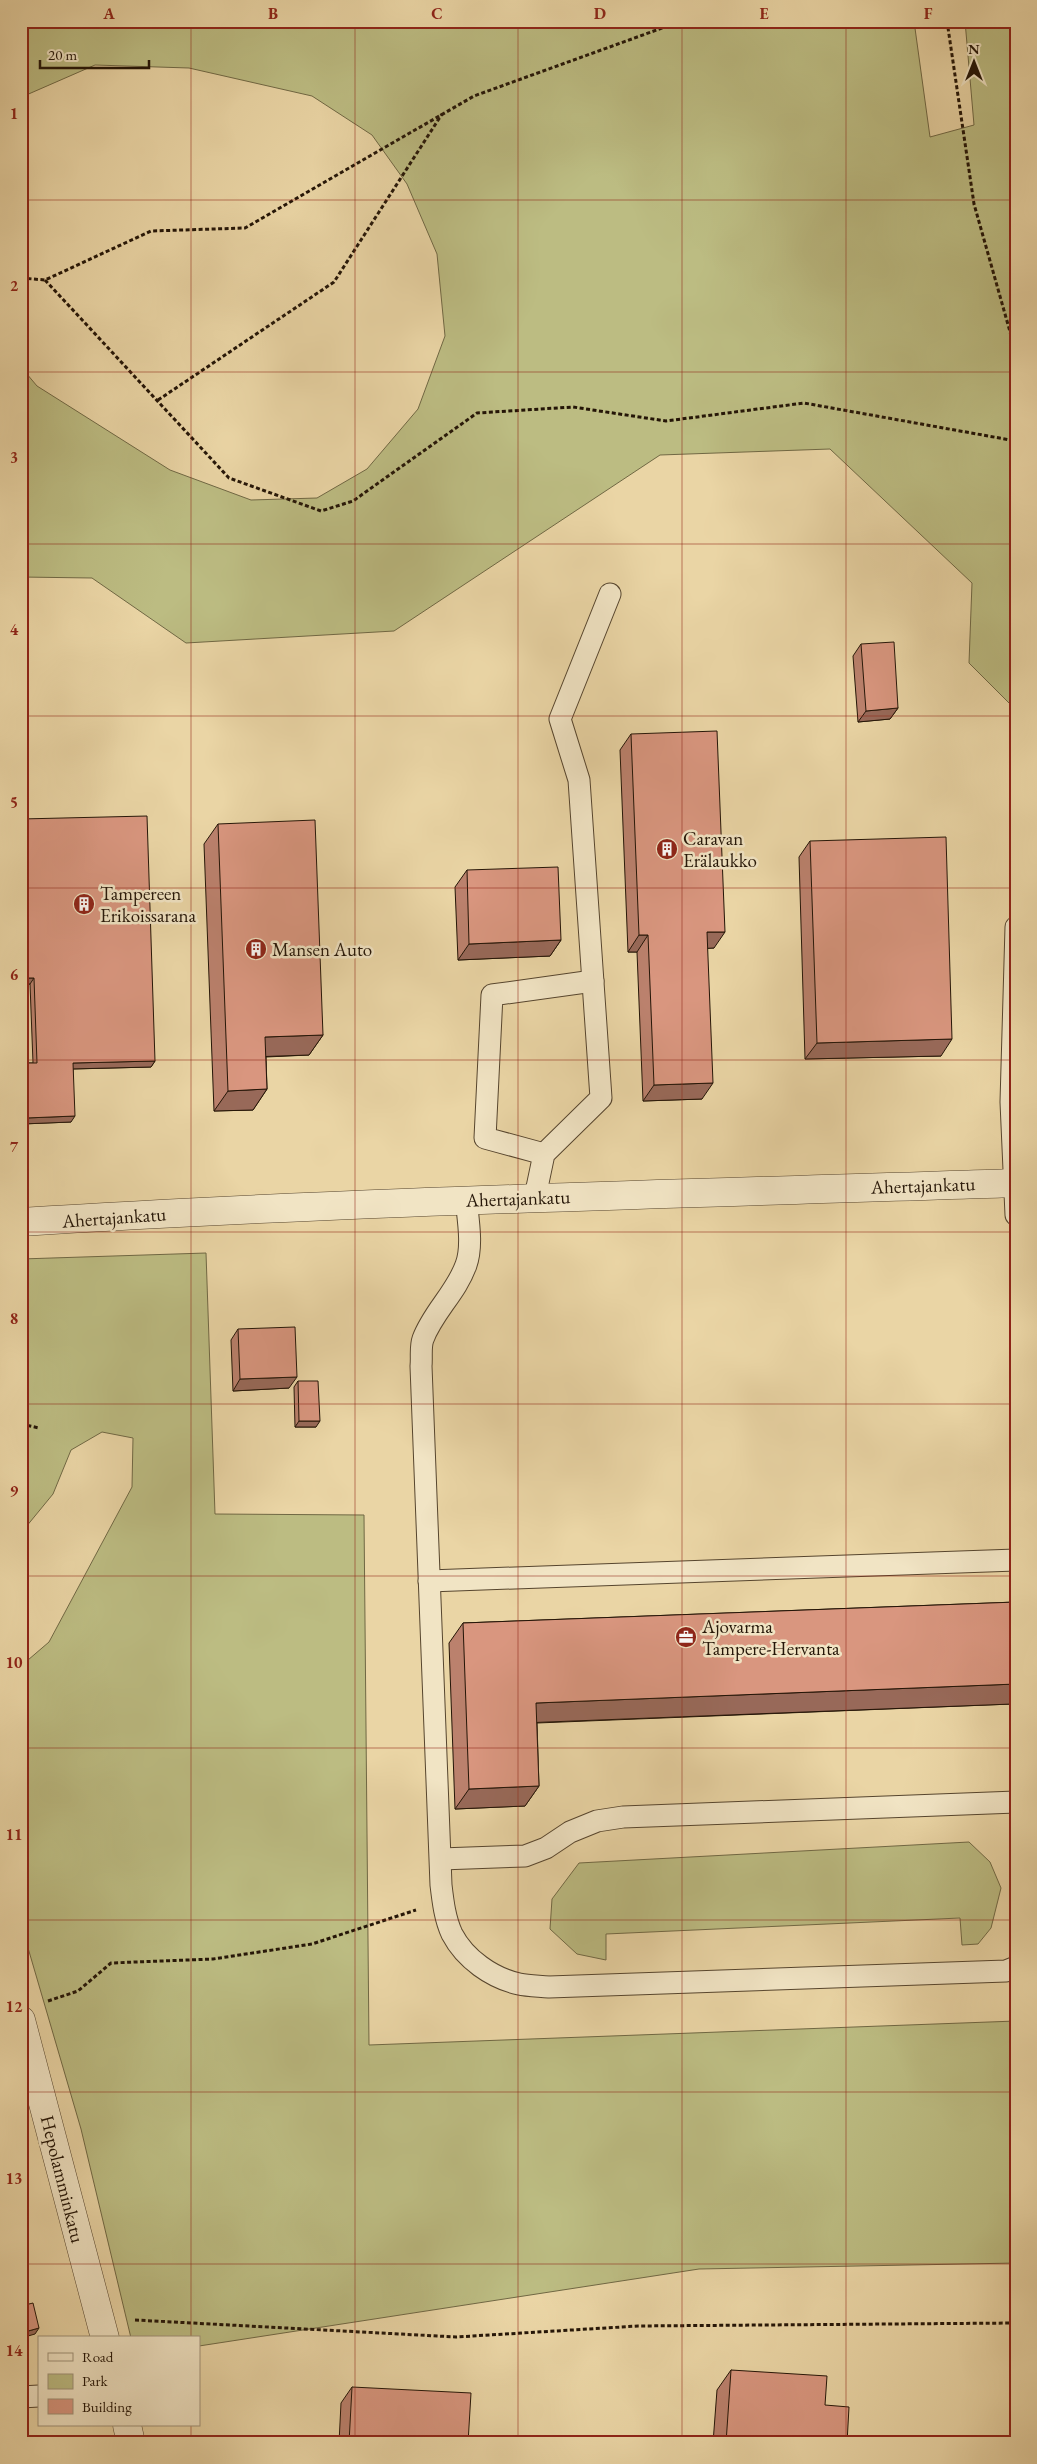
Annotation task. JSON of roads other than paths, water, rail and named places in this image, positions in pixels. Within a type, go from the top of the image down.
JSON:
[{"type":"street","name":"Ahertajankatu","points":[[21,1222],[466,1199],[1015,1183]]},
{"type":"street","name":"Hepolamminkatu","points":[[21,2020],[102,2328]]},
{"type":"street","points":[[127,2426],[131,2443]]},
{"type":"lane","points":[[536,1197],[544,1154],[601,1098],[579,780],[560,719],[610,594]]},
{"type":"lane","points":[[1016,927],[1010,1102],[1016,1215]]},
{"type":"lane","points":[[544,1154],[485,1138],[492,995],[593,981]]},
{"type":"lane","points":[[466,1199],[469,1232],[467,1264],[454,1290],[432,1321],[422,1341],[421,1366],[443,1901],[452,1935],[468,1955],[491,1974],[519,1984],[549,1987],[1006,1971],[1016,1967]]},
{"type":"lane","points":[[429,1582],[1016,1560]]},
{"type":"lane","points":[[441,1859],[525,1856],[546,1848],[570,1832],[597,1821],[623,1817],[1016,1802]]},
{"type":"lane","points":[[21,2397],[38,2396]]},
{"type":"place","name":"Caravan Erälaukko","points":[[667,849]]},
{"type":"place","name":"Tampereen Erikoissarana","points":[[84,904]]},
{"type":"place","name":"Mansen Auto","points":[[256,949]]},
{"type":"place","name":"Ajovarma Tampere-Hervanta","points":[[686,1637]]}]
